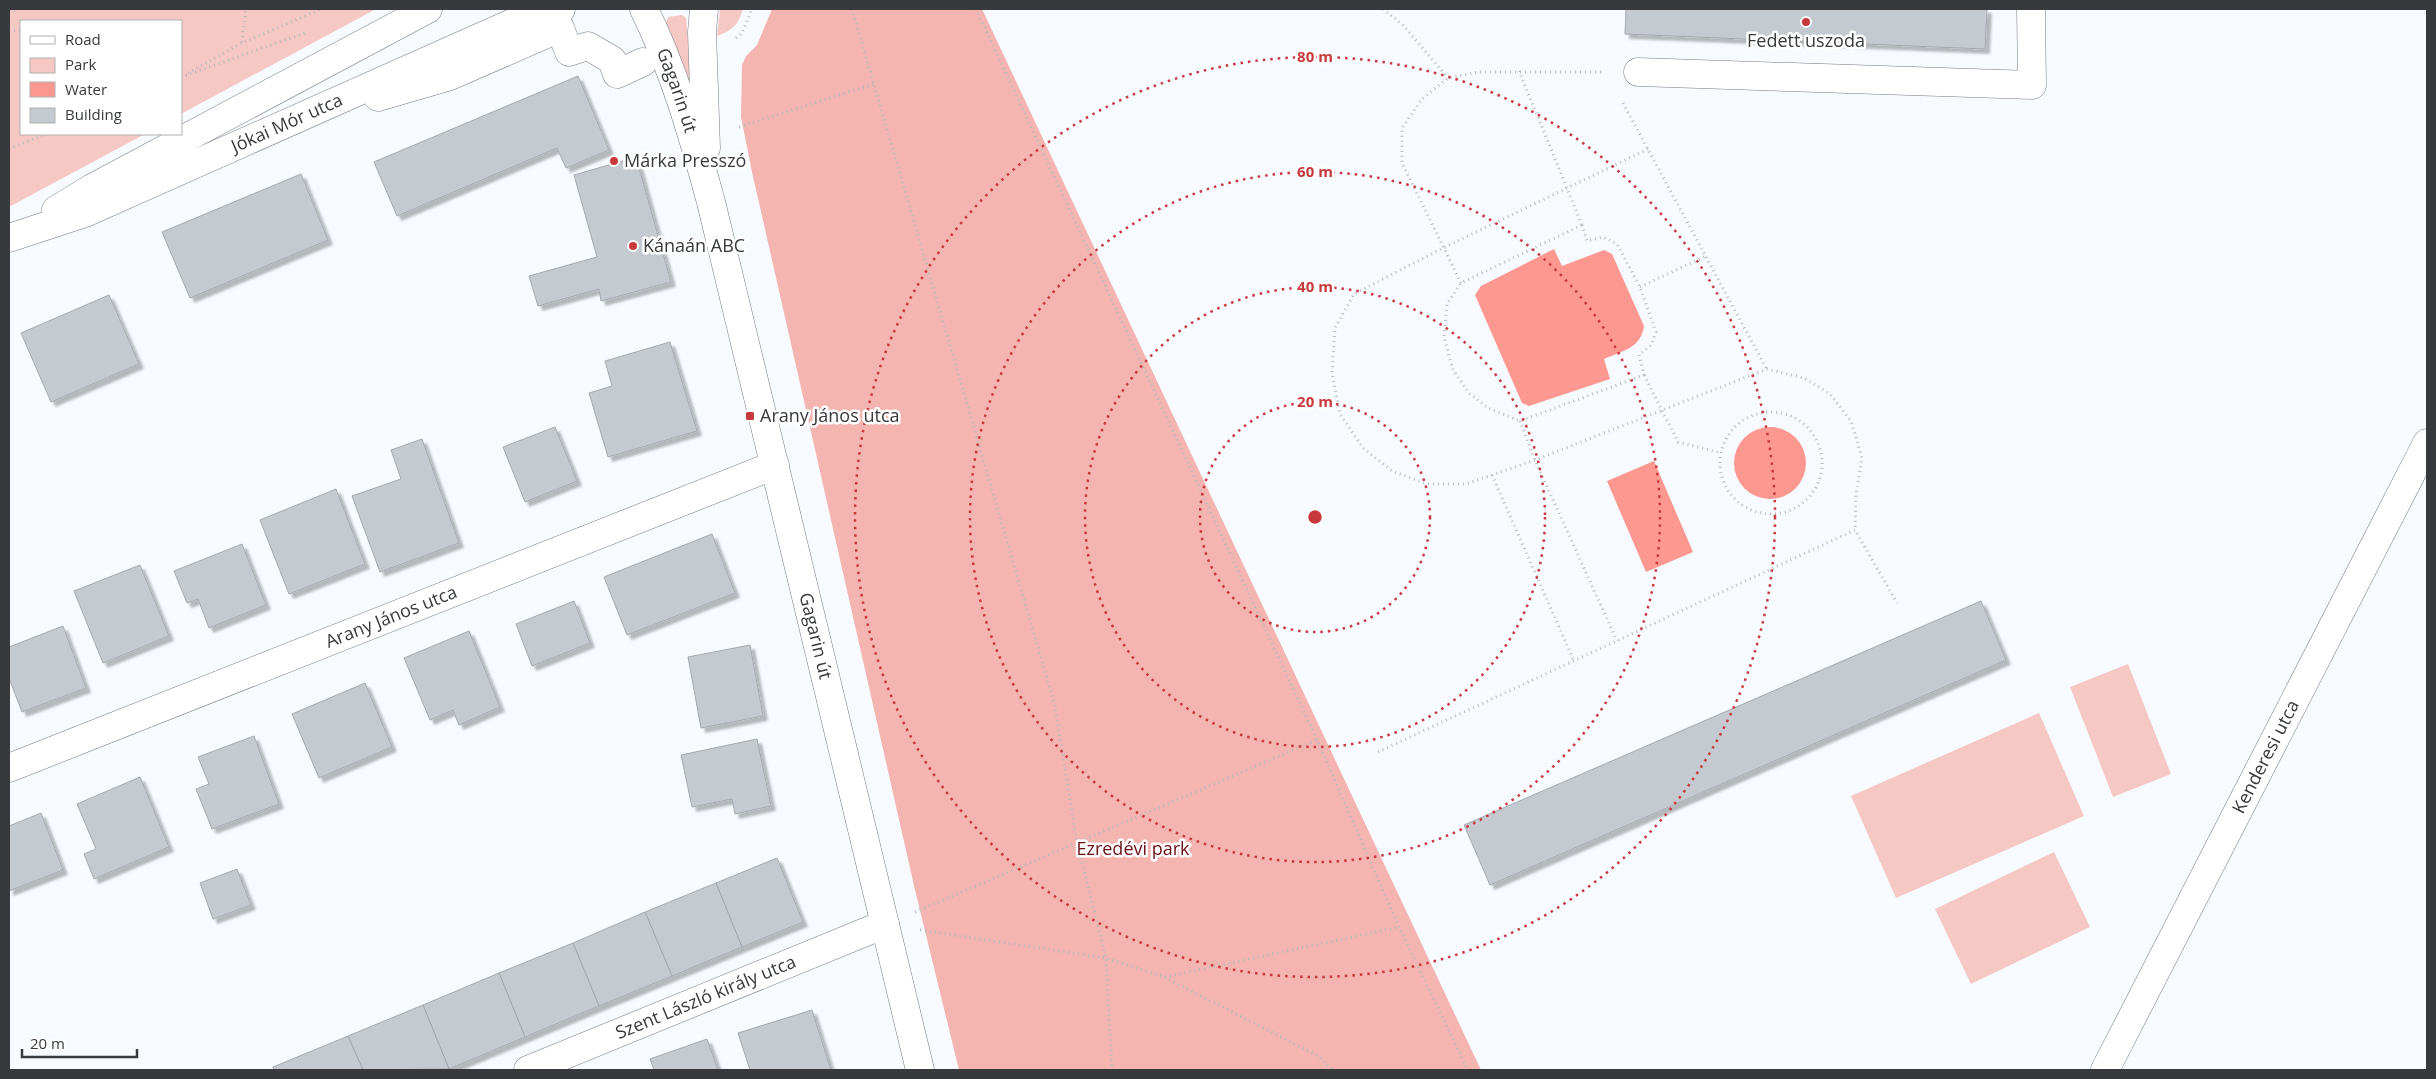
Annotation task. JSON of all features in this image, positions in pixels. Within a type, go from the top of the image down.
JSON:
[{"type":"street","name":"Jókai Mór utca","points":[[11,238],[92,188],[428,9]]},
{"type":"street","name":"Jókai Mór utca","points":[[11,238],[85,213],[512,23],[561,9]]},
{"type":"street","name":"Gagarin út","points":[[644,9],[660,40],[694,140],[711,202],[920,1070]]},
{"type":"street","name":"Gagarin út","points":[[704,9],[702,32],[705,137],[711,202]]},
{"type":"street","points":[[1638,72],[2032,85],[2031,9]]},
{"type":"street","points":[[299,118],[436,82],[560,28],[569,52],[588,46],[612,60],[617,74],[643,62]]},
{"type":"street","name":"Kenderesi utca","points":[[2105,1070],[2427,443]]},
{"type":"street","name":"Arany János utca","points":[[9,768],[775,465]]},
{"type":"street","name":"Szent László király utca","points":[[528,1070],[885,924]]},
{"type":"path","points":[[9,12],[17,9]]},
{"type":"path","points":[[242,43],[246,9]]},
{"type":"path","points":[[182,76],[242,43],[321,9]]},
{"type":"path","points":[[742,33],[752,9]]},
{"type":"path","points":[[852,9],[1055,706],[1076,843],[1106,958],[1112,1070]]},
{"type":"path","points":[[976,9],[1317,740],[1399,927],[1468,1070]]},
{"type":"path","points":[[1383,9],[1402,24],[1448,78]]},
{"type":"path","points":[[182,77],[310,31]]},
{"type":"path","points":[[1519,71],[1588,241],[1602,237],[1617,244],[1640,287],[1656,332],[1651,345],[1639,355],[1644,375],[1661,411],[1678,442],[1721,453]]},
{"type":"path","points":[[1461,283],[1442,248],[1402,163],[1402,128],[1422,99],[1448,78],[1478,72],[1638,72]]},
{"type":"path","points":[[736,128],[874,84]]},
{"type":"path","points":[[1620,98],[1767,369]]},
{"type":"path","points":[[9,149],[43,135]]},
{"type":"path","points":[[1648,149],[1442,248],[1354,294],[1335,328],[1332,373],[1340,414],[1363,448],[1392,471],[1427,484],[1466,484],[1535,460],[1767,369],[1804,378],[1830,394],[1851,421],[1862,458],[1856,494],[1854,530],[1897,603]]},
{"type":"path","points":[[1582,225],[1461,283],[1447,304],[1446,312],[1444,337],[1453,370],[1469,393],[1488,408],[1520,421],[1644,375]]},
{"type":"path","points":[[1640,287],[1706,256]]},
{"type":"path","points":[[1766,412],[1782,413],[1797,419],[1810,430],[1818,444],[1822,459],[1821,476],[1814,492],[1802,504],[1786,512],[1768,514],[1752,511],[1737,501],[1726,488],[1720,470],[1721,453],[1726,438],[1737,425],[1750,416],[1766,412]]},
{"type":"path","points":[[1520,421],[1535,460],[1617,641]]},
{"type":"path","points":[[1492,475],[1574,661]]},
{"type":"path","points":[[1378,752],[1854,530]]},
{"type":"path","points":[[885,924],[1317,740]]},
{"type":"path","points":[[885,924],[1106,958],[1164,977],[1318,1056],[1333,1070]]},
{"type":"path","points":[[1164,977],[1399,927]]},
{"type":"green space","points":[[9,9],[376,9],[182,113],[182,20],[20,20],[20,135],[143,135],[9,207]]},
{"type":"green space","points":[[720,9],[743,9],[734,26],[727,32],[717,36]]},
{"type":"green space","name":"Ezredévi park","points":[[772,9],[982,9],[1481,1070],[959,1070],[915,890],[741,117],[742,65],[746,56],[757,45]]},
{"type":"green space","points":[[682,15],[686,18],[693,94],[666,22],[668,17]]},
{"type":"green space","points":[[2128,664],[2171,774],[2113,797],[2070,687]]},
{"type":"green space","points":[[2039,713],[2084,816],[1896,898],[1851,796]]},
{"type":"green space","points":[[2054,852],[2090,927],[1971,984],[1935,909]]},
{"type":"water","points":[[1554,249],[1562,266],[1604,250],[1612,254],[1644,326],[1635,344],[1624,351],[1604,359],[1610,379],[1529,406],[1522,403],[1475,295],[1481,286]]},
{"type":"water","points":[[1777,427],[1796,437],[1804,449],[1806,463],[1804,477],[1796,489],[1784,497],[1763,499],[1744,489],[1736,477],[1734,456],[1744,437],[1756,429]]},
{"type":"water","points":[[1654,461],[1693,552],[1646,572],[1607,481]]},
{"type":"building","name":"Fedett uszoda","points":[[1626,9],[1987,9],[1985,49],[1625,34]]},
{"type":"building","points":[[578,76],[609,150],[566,168],[557,148],[397,216],[374,162]]},
{"type":"building","points":[[636,157],[671,282],[601,301],[599,289],[538,306],[529,276],[597,257],[574,175]]},
{"type":"building","points":[[301,174],[328,240],[190,298],[162,232]]},
{"type":"building","points":[[109,295],[139,364],[51,402],[21,333]]},
{"type":"building","points":[[670,342],[697,431],[608,457],[589,393],[612,386],[605,361]]},
{"type":"building","points":[[555,427],[577,481],[525,502],[503,447]]},
{"type":"building","points":[[422,439],[459,543],[380,572],[352,496],[401,479],[391,450]]},
{"type":"building","points":[[336,489],[365,564],[289,594],[260,520]]},
{"type":"building","points":[[712,534],[735,593],[627,635],[604,577]]},
{"type":"building","points":[[242,544],[266,605],[209,628],[198,599],[187,603],[174,571]]},
{"type":"building","points":[[140,565],[169,636],[103,663],[74,591]]},
{"type":"building","points":[[574,601],[590,643],[532,666],[516,624]]},
{"type":"building","points":[[1981,601],[2006,660],[1490,885],[1464,825]]},
{"type":"building","points":[[63,626],[86,688],[22,712],[9,678],[9,647]]},
{"type":"building","points":[[469,631],[500,707],[459,725],[453,710],[430,720],[404,658]]},
{"type":"building","points":[[750,645],[763,716],[701,728],[688,657]]},
{"type":"building","points":[[365,683],[392,747],[319,778],[292,714]]},
{"type":"building","points":[[254,736],[279,804],[212,829],[196,789],[209,784],[198,757]]},
{"type":"building","points":[[757,739],[771,806],[735,814],[732,799],[692,807],[681,755]]},
{"type":"building","points":[[140,777],[169,847],[94,879],[84,854],[96,849],[77,804]]},
{"type":"building","points":[[41,813],[63,870],[9,891],[9,826]]},
{"type":"building","points":[[777,858],[803,922],[742,947],[716,883]]},
{"type":"building","points":[[237,869],[251,905],[213,919],[200,883]]},
{"type":"building","points":[[716,883],[742,947],[672,976],[645,912]]},
{"type":"building","points":[[645,912],[672,976],[599,1006],[573,943]]},
{"type":"building","points":[[573,943],[599,1006],[525,1037],[499,973]]},
{"type":"building","points":[[499,973],[525,1037],[449,1069],[423,1005]]},
{"type":"building","points":[[423,1005],[449,1069],[363,1070],[348,1036]]},
{"type":"building","points":[[812,1010],[831,1070],[750,1070],[738,1033]]},
{"type":"building","points":[[348,1036],[363,1070],[274,1070],[273,1067]]},
{"type":"building","points":[[707,1039],[718,1070],[654,1070],[650,1059]]},
{"type":"place","name":"Fedett uszoda","points":[[1806,22]]},
{"type":"place","name":"Márka Presszó","points":[[614,161]]},
{"type":"place","name":"Kánaán ABC","points":[[633,246]]},
{"type":"place","name":"Arany János utca","points":[[750,416]]}]
